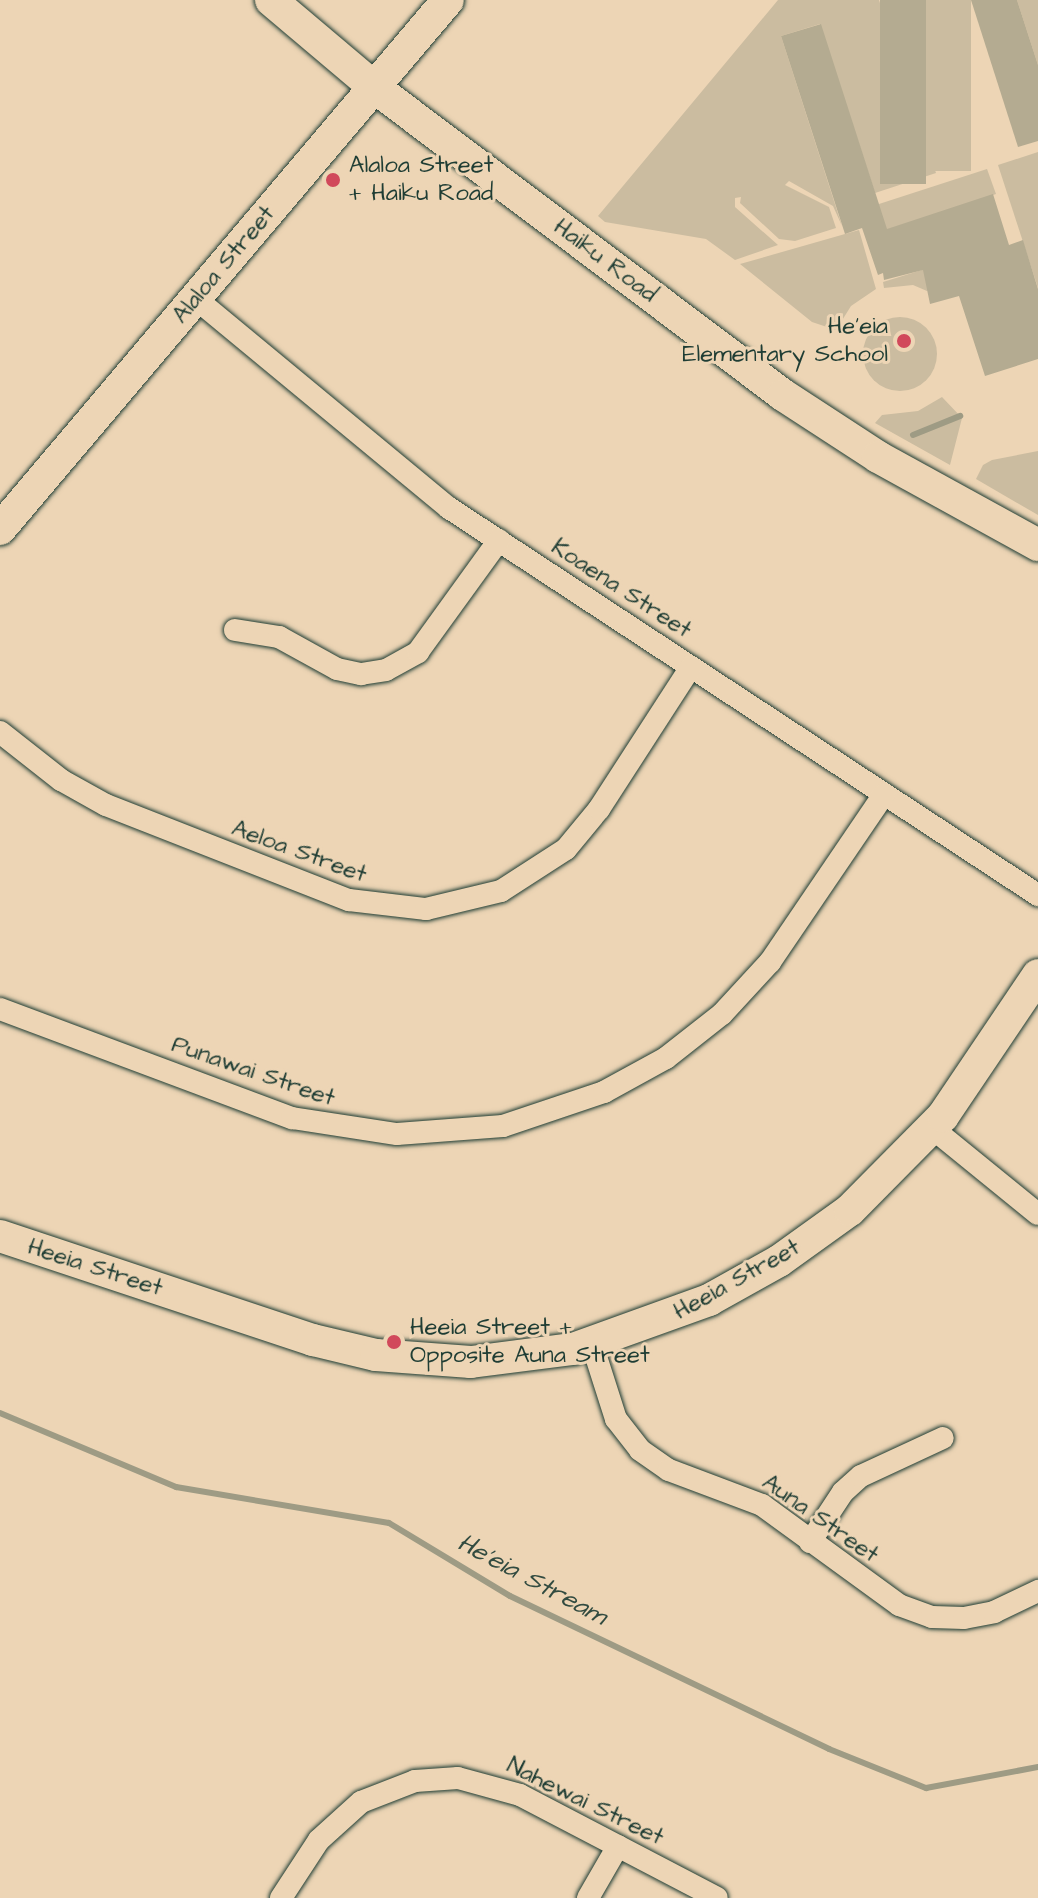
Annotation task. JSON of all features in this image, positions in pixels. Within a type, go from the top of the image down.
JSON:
[{"type":"street","name":"Haiku Road","points":[[271,0],[374,87],[811,415],[1038,545]]},
{"type":"street","name":"Alaloa Street","points":[[0,529],[448,0]]},
{"type":"street","name":"Koaena Street","points":[[195,298],[403,472],[499,540],[1038,895]]},
{"type":"street","points":[[235,630],[279,637],[337,669],[361,674],[386,670],[418,652],[499,540]]},
{"type":"street","name":"Aeloa Street","points":[[0,732],[61,780],[106,805],[349,900],[426,909],[501,891],[566,849],[599,809],[691,667]]},
{"type":"street","name":"Punawai Street","points":[[0,1009],[303,1121],[397,1134],[503,1126],[571,1106],[625,1082],[722,1014],[770,962],[884,794]]},
{"type":"street","name":"Heeia Street","points":[[0,1236],[313,1340],[376,1355],[471,1362],[592,1344],[675,1315],[779,1261],[850,1210],[932,1128],[970,1081],[1038,975]]},
{"type":"street","points":[[932,1128],[1038,1214]]},
{"type":"street","name":"Auna Street","points":[[592,1344],[616,1419],[640,1450],[669,1470],[749,1498],[899,1605],[932,1617],[979,1616],[1038,1591]]},
{"type":"street","points":[[810,1542],[843,1492],[861,1476],[943,1438]]},
{"type":"street","name":"Nahewai Street","points":[[281,1898],[319,1840],[345,1813],[377,1793],[415,1781],[458,1778],[500,1787],[717,1898]]},
{"type":"street","points":[[588,1898],[618,1846]]},
{"type":"shaded area","points":[[778,0],[879,0],[936,173],[875,193],[820,24],[781,36],[842,226],[833,206],[789,181],[785,185],[829,207],[836,228],[795,241],[779,239],[740,203],[741,197],[735,198],[735,207],[778,245],[735,260],[706,239],[605,222],[598,216]]},
{"type":"shaded area","points":[[925,0],[971,0],[971,171],[925,171]]},
{"type":"shaded area","points":[[1017,0],[1038,0],[1038,65]]},
{"type":"shaded area","points":[[1038,152],[1038,288],[998,165]]},
{"type":"shaded area","points":[[987,169],[996,194],[871,235],[879,204]]},
{"type":"shaded area","points":[[859,230],[876,289],[851,306],[836,330],[812,322],[740,264]]},
{"type":"shaded area","points":[[1006,244],[927,291],[913,285],[884,288],[883,282]]},
{"type":"shaded area","points":[[900,317],[914,320],[926,328],[934,340],[937,354],[934,368],[926,380],[914,388],[900,391],[886,388],[874,380],[866,368],[863,354],[866,340],[874,328],[886,320]]},
{"type":"shaded area","points":[[942,397],[962,418],[950,465],[875,423],[882,415],[918,411]]},
{"type":"shaded area","points":[[1038,451],[1038,515],[976,479],[983,465],[992,460]]},
{"type":"building","points":[[880,0],[926,0],[926,184],[880,184]]},
{"type":"building","points":[[971,0],[1017,0],[1038,65],[1038,141],[1018,147]]},
{"type":"building","points":[[821,24],[887,229],[993,194],[1009,245],[1023,240],[1038,289],[1038,359],[985,376],[959,296],[930,304],[923,270],[884,280],[883,273],[878,275],[862,228],[845,234],[781,36]]},
{"type":"waterway","points":[[913,435],[960,416]]},
{"type":"waterway","name":"He'eia Stream","points":[[0,1413],[176,1487],[389,1523],[510,1596],[829,1749],[926,1788],[1038,1767]]},
{"type":"place","name":"Alaloa Street + Haiku Road","points":[[333,180]]},
{"type":"place","name":"He'eia Elementary School","points":[[904,341]]},
{"type":"place","name":"Heeia Street + Opposite Auna Street","points":[[394,1342]]}]
